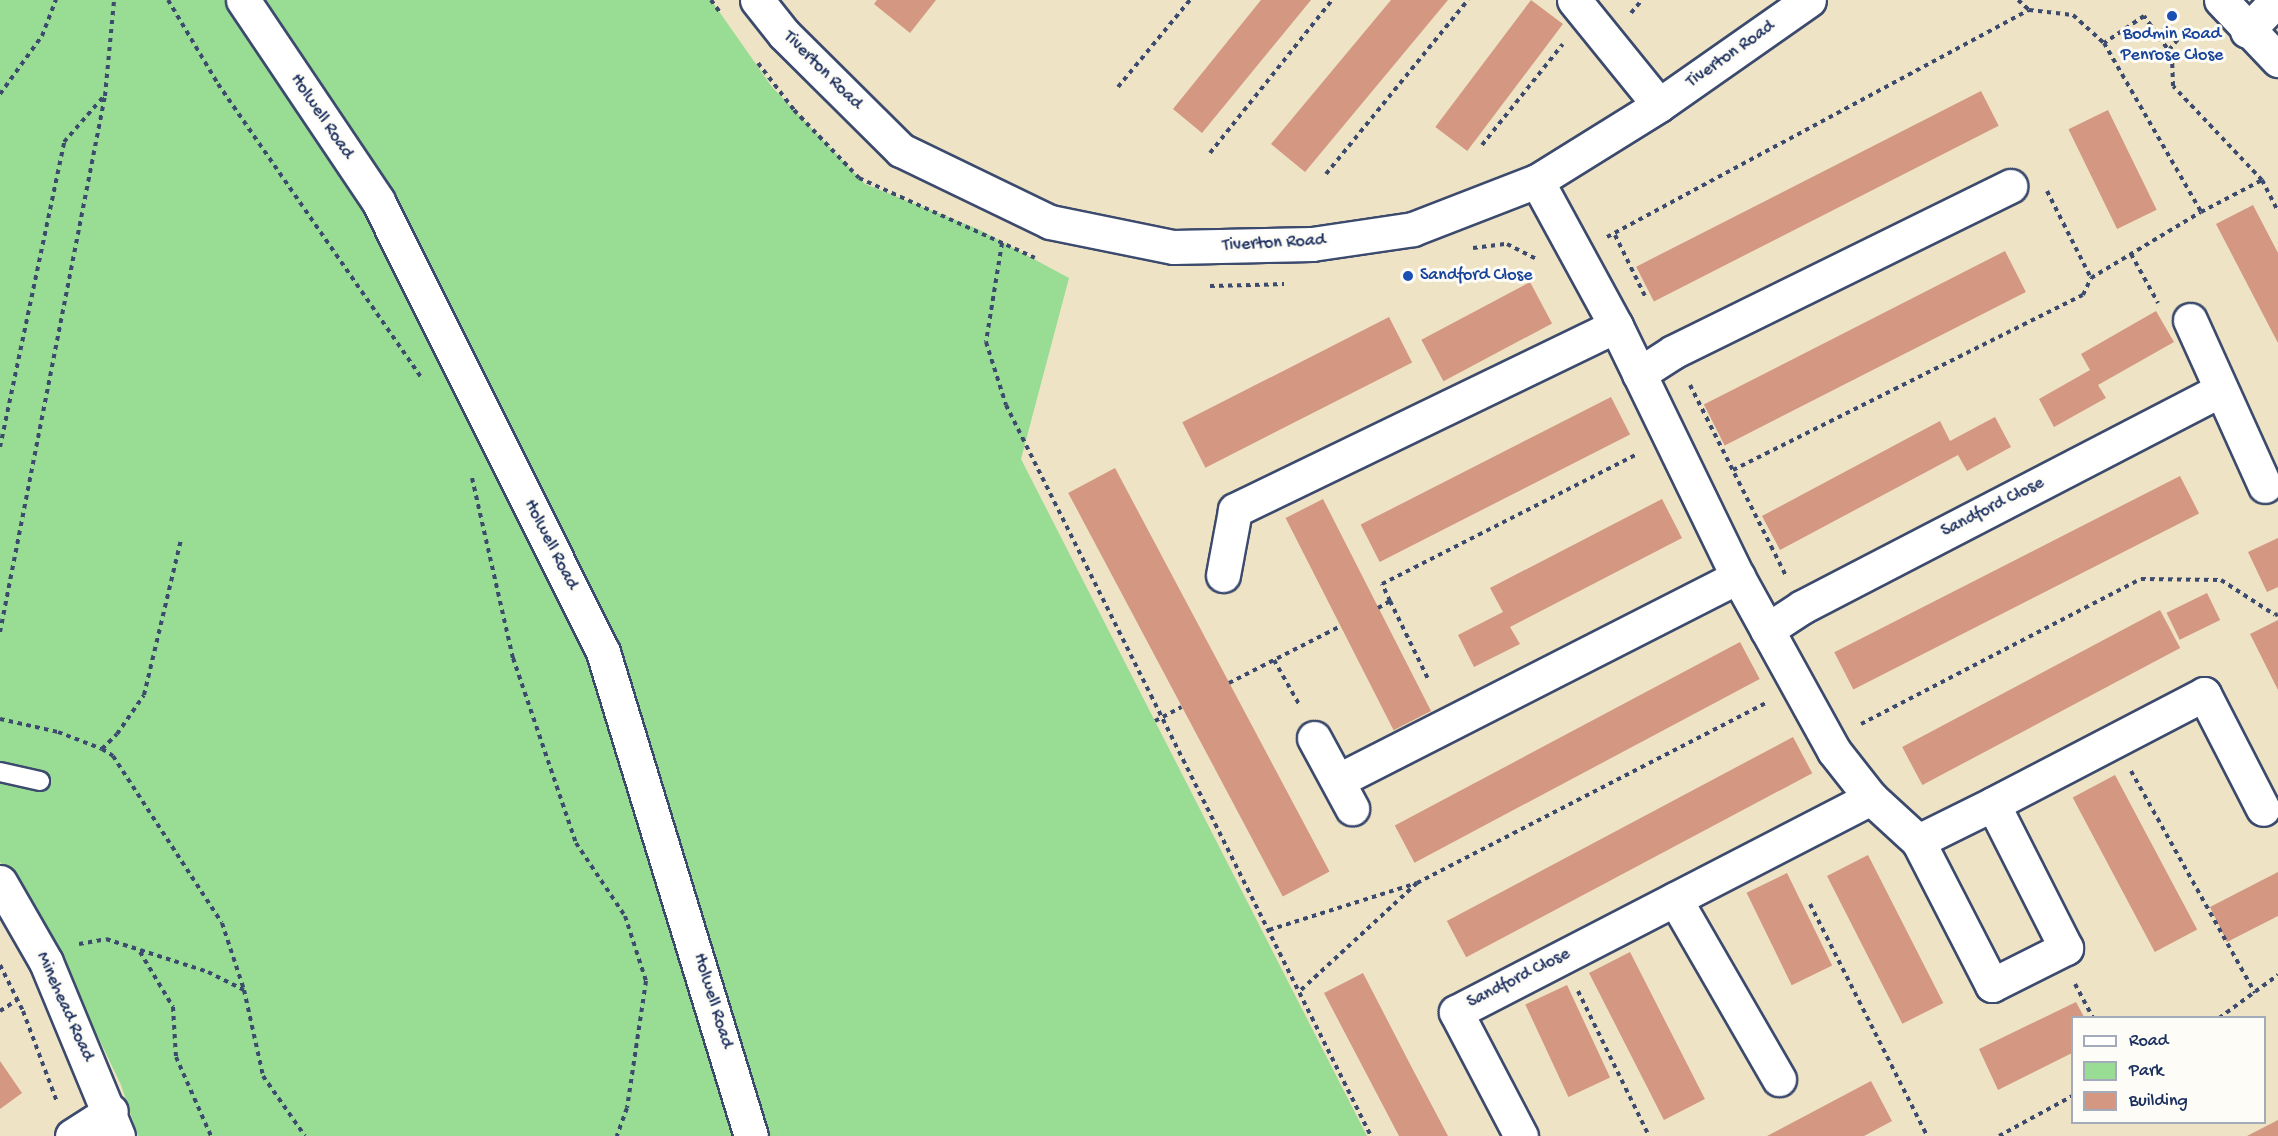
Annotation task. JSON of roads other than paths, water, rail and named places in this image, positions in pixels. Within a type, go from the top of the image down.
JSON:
[{"type":"street","name":"Holwell Road","points":[[243,0],[378,201],[603,652],[751,1136]]},
{"type":"street","name":"Tiverton Road","points":[[757,0],[784,34],[901,150],[1050,222],[1173,247],[1312,244],[1413,229],[1537,181],[1659,105],[1809,0]]},
{"type":"street","points":[[2247,31],[2277,0]]},
{"type":"street","points":[[1580,8],[1659,105]]},
{"type":"street","points":[[2209,8],[2247,31],[2278,60]]},
{"type":"street","points":[[1537,181],[1616,326],[1738,577],[1828,740],[1871,798],[1918,841],[1992,986],[2066,948],[1993,804]]},
{"type":"street","points":[[1639,374],[1673,352],[2010,186]]},
{"type":"street","points":[[2190,320],[2265,486]]},
{"type":"street","points":[[1223,575],[1235,510],[1616,326]]},
{"type":"street","name":"Sandford Close","points":[[1767,630],[1802,607],[2220,390]]},
{"type":"street","points":[[1314,738],[1345,794],[1738,577]]},
{"type":"street","points":[[1918,841],[2204,694],[2263,809]]},
{"type":"street","name":"Sandford Close","points":[[1521,1136],[1456,1012],[1871,798]]},
{"type":"street","name":"Minehead Road","points":[[0,882],[46,962],[115,1124]]},
{"type":"street","points":[[1675,899],[1779,1079]]},
{"type":"street","points":[[72,1136],[115,1124]]},
{"type":"lane","points":[[0,772],[40,781]]},
{"type":"place","name":"Bodmin Road Penrose Close","points":[[2172,16]]},
{"type":"place","name":"Sandford Close","points":[[1408,276]]}]
